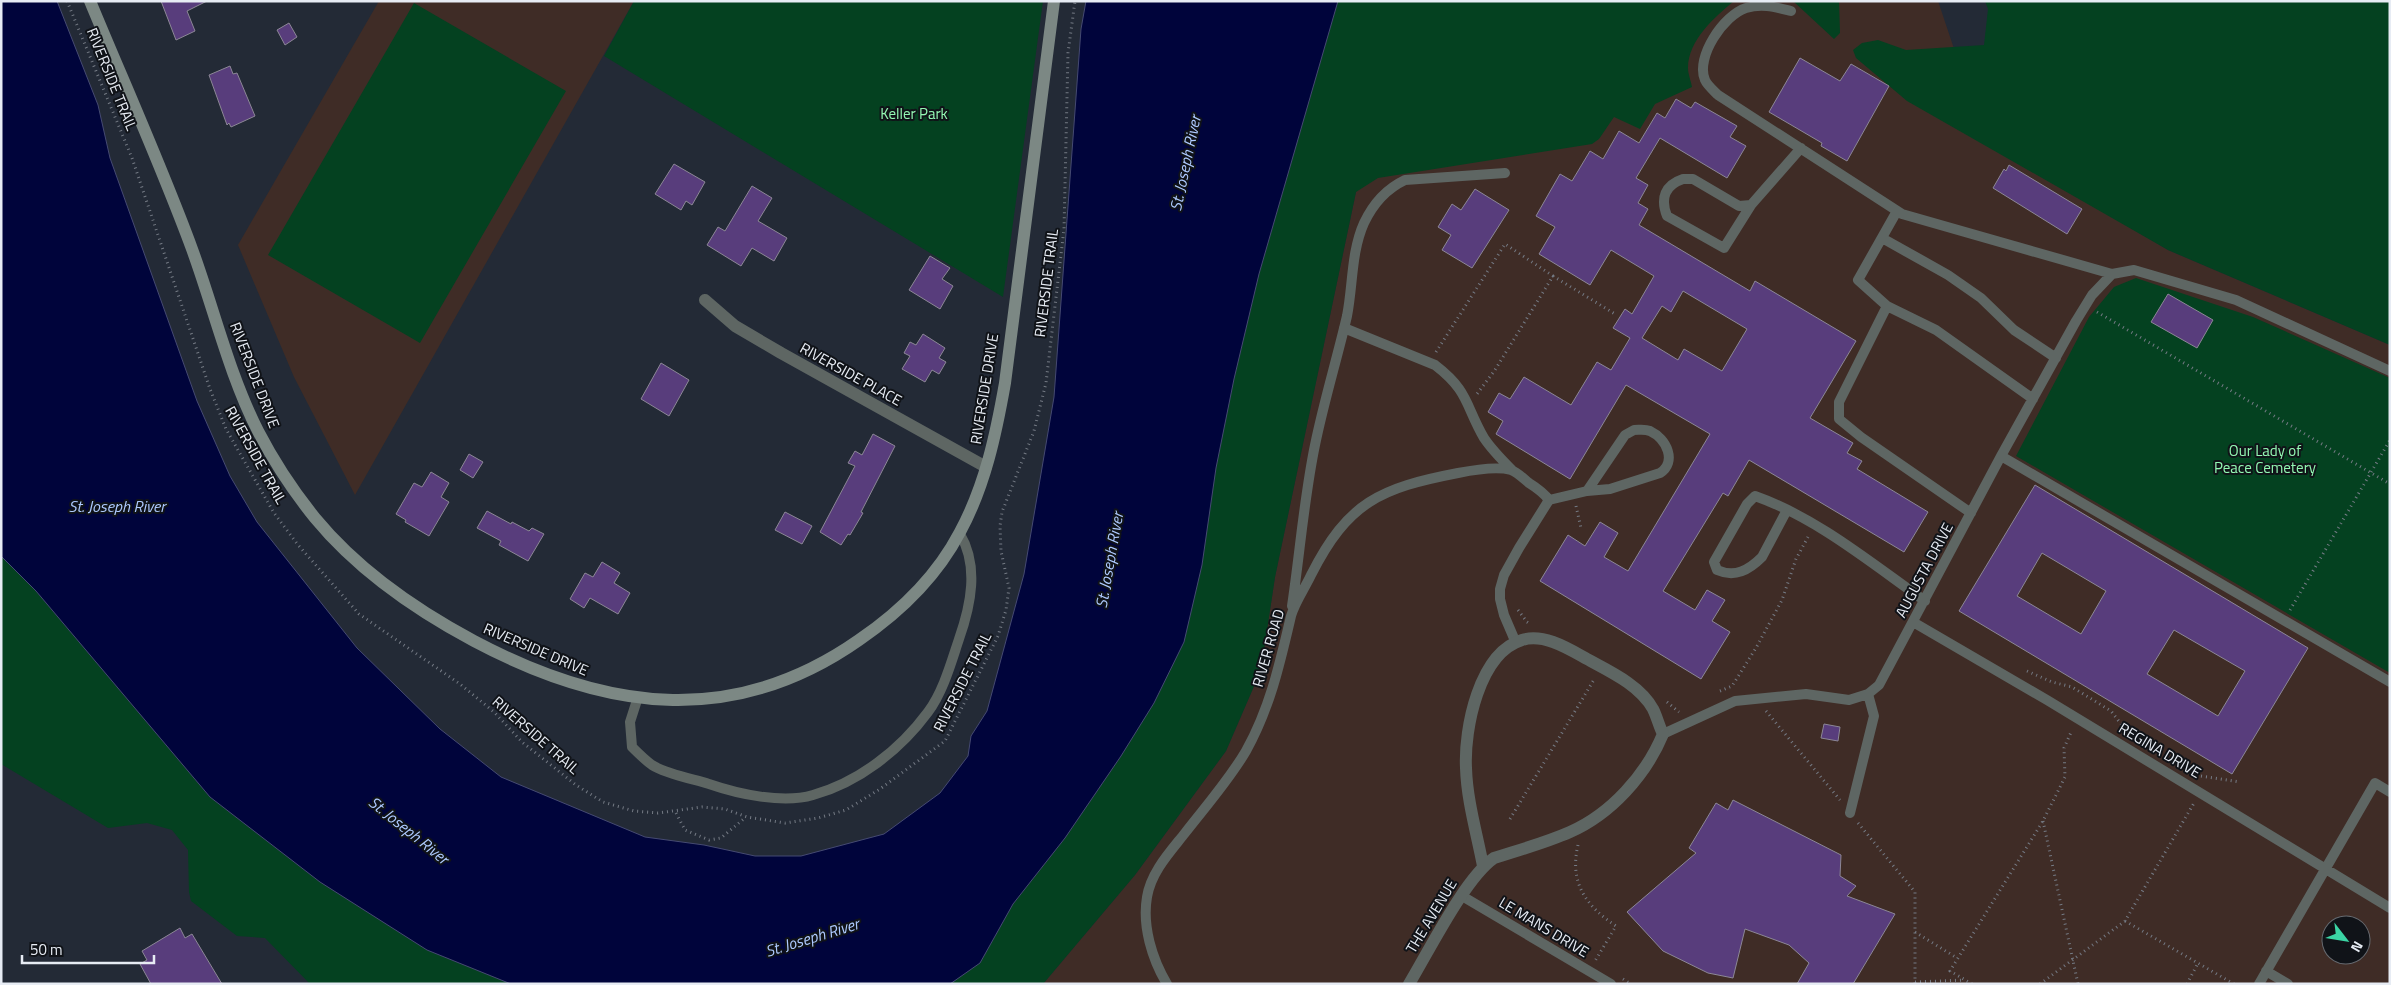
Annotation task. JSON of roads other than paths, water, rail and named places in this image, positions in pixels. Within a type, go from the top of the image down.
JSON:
[{"type":"street","name":"RIVERSIDE DRIVE","points":[[90,1],[192,249],[247,407],[276,462],[317,521],[374,575],[413,605],[449,628],[493,651],[555,678],[592,690],[638,697],[715,698],[751,691],[815,669],[873,630],[899,608],[928,579],[947,555],[960,534],[973,506],[986,467],[996,431],[1005,383],[1054,1]]},
{"type":"street","name":"RIVERSIDE PLACE","points":[[705,300],[735,326],[986,467]]},
{"type":"street","points":[[1523,640],[1550,642],[1564,646],[1601,667],[1635,689],[1652,708],[1663,734],[1656,750],[1639,774],[1618,798],[1596,817],[1571,832],[1494,858],[1483,866],[1468,791],[1466,746],[1469,724],[1477,693],[1490,666],[1505,649],[1516,643],[1523,640]]},
{"type":"street","name":"THE AVENUE","points":[[1409,984],[1462,896],[1483,866]]},
{"type":"lane","points":[[1791,11],[1763,4],[1744,9],[1730,18],[1708,49],[1703,70],[1705,81],[1718,95],[1897,211],[1919,220],[2112,274],[2134,270],[2236,300],[2390,371]]},
{"type":"lane","points":[[1752,206],[1739,206],[1693,179],[1683,179],[1673,182],[1664,196],[1663,206],[1667,216],[1724,248],[1752,206],[1801,148]]},
{"type":"lane","points":[[1291,615],[1314,446],[1344,328],[1358,241],[1364,224],[1383,195],[1394,185],[1405,180],[1505,173]]},
{"type":"lane","points":[[1897,211],[1858,280],[1887,306],[1936,330],[2033,398]]},
{"type":"lane","points":[[1882,238],[1948,275],[1981,298],[2014,330],[2056,358]]},
{"type":"lane","name":"AUGUSTA DRIVE","points":[[1868,694],[1879,685],[2001,456],[2092,295],[2112,274]]},
{"type":"lane","points":[[1887,306],[1838,402],[1839,419],[1861,437],[1971,513]]},
{"type":"lane","points":[[1344,328],[1429,363],[1452,379],[1461,389],[1484,438],[1512,470],[1549,500]]},
{"type":"lane","points":[[1516,643],[1504,615],[1500,599],[1500,589],[1512,562],[1549,500],[1587,491],[1610,489],[1660,473],[1667,469],[1670,462],[1670,454],[1653,432],[1634,430],[1625,435],[1587,491]]},
{"type":"lane","points":[[2001,456],[2390,682]]},
{"type":"lane","name":"RIVER ROAD","points":[[1167,984],[1150,944],[1146,917],[1147,898],[1151,882],[1163,861],[1231,774],[1246,750],[1272,693],[1291,615],[1336,531],[1354,513],[1378,496],[1428,479],[1456,473],[1500,469],[1512,470]]},
{"type":"lane","points":[[1786,510],[1762,557],[1747,570],[1737,573],[1725,574],[1717,570],[1714,562],[1747,504],[1755,496],[1786,510],[1814,525],[1925,601]]},
{"type":"lane","points":[[638,697],[630,722],[632,747],[652,765],[727,790],[771,798],[812,796],[852,779],[888,756],[911,731],[928,712],[947,673],[968,614],[972,575],[966,544],[960,534]]},
{"type":"lane","name":"REGINA DRIVE","points":[[1913,622],[2078,718],[2326,867],[2390,908]]},
{"type":"lane","points":[[1663,734],[1735,701],[1806,694],[1849,700],[1868,694],[1874,716],[1850,812]]},
{"type":"lane","points":[[2259,984],[2375,783],[2390,792]]},
{"type":"lane","name":"LE MANS DRIVE","points":[[1462,896],[1614,979]]},
{"type":"lane","points":[[2266,971],[2288,984]]},
{"type":"water","name":"St. Joseph River","points":[[1,1],[57,1],[98,105],[110,158],[197,401],[230,476],[257,522],[357,648],[440,729],[501,777],[645,837],[704,845],[755,856],[801,856],[884,834],[940,793],[968,756],[971,736],[987,711],[1024,574],[1054,397],[1081,29],[1086,1],[1338,1],[1259,274],[1234,379],[1216,468],[1202,565],[1184,642],[1154,703],[1121,756],[1065,838],[1013,904],[980,963],[950,984],[511,984],[427,950],[320,882],[210,797],[36,591],[1,556]]},
{"type":"park label","name":"Keller Park","points":[[914,113]]},
{"type":"park label","name":"Our Lady of Peace Cemetery","points":[[2265,458]]}]
